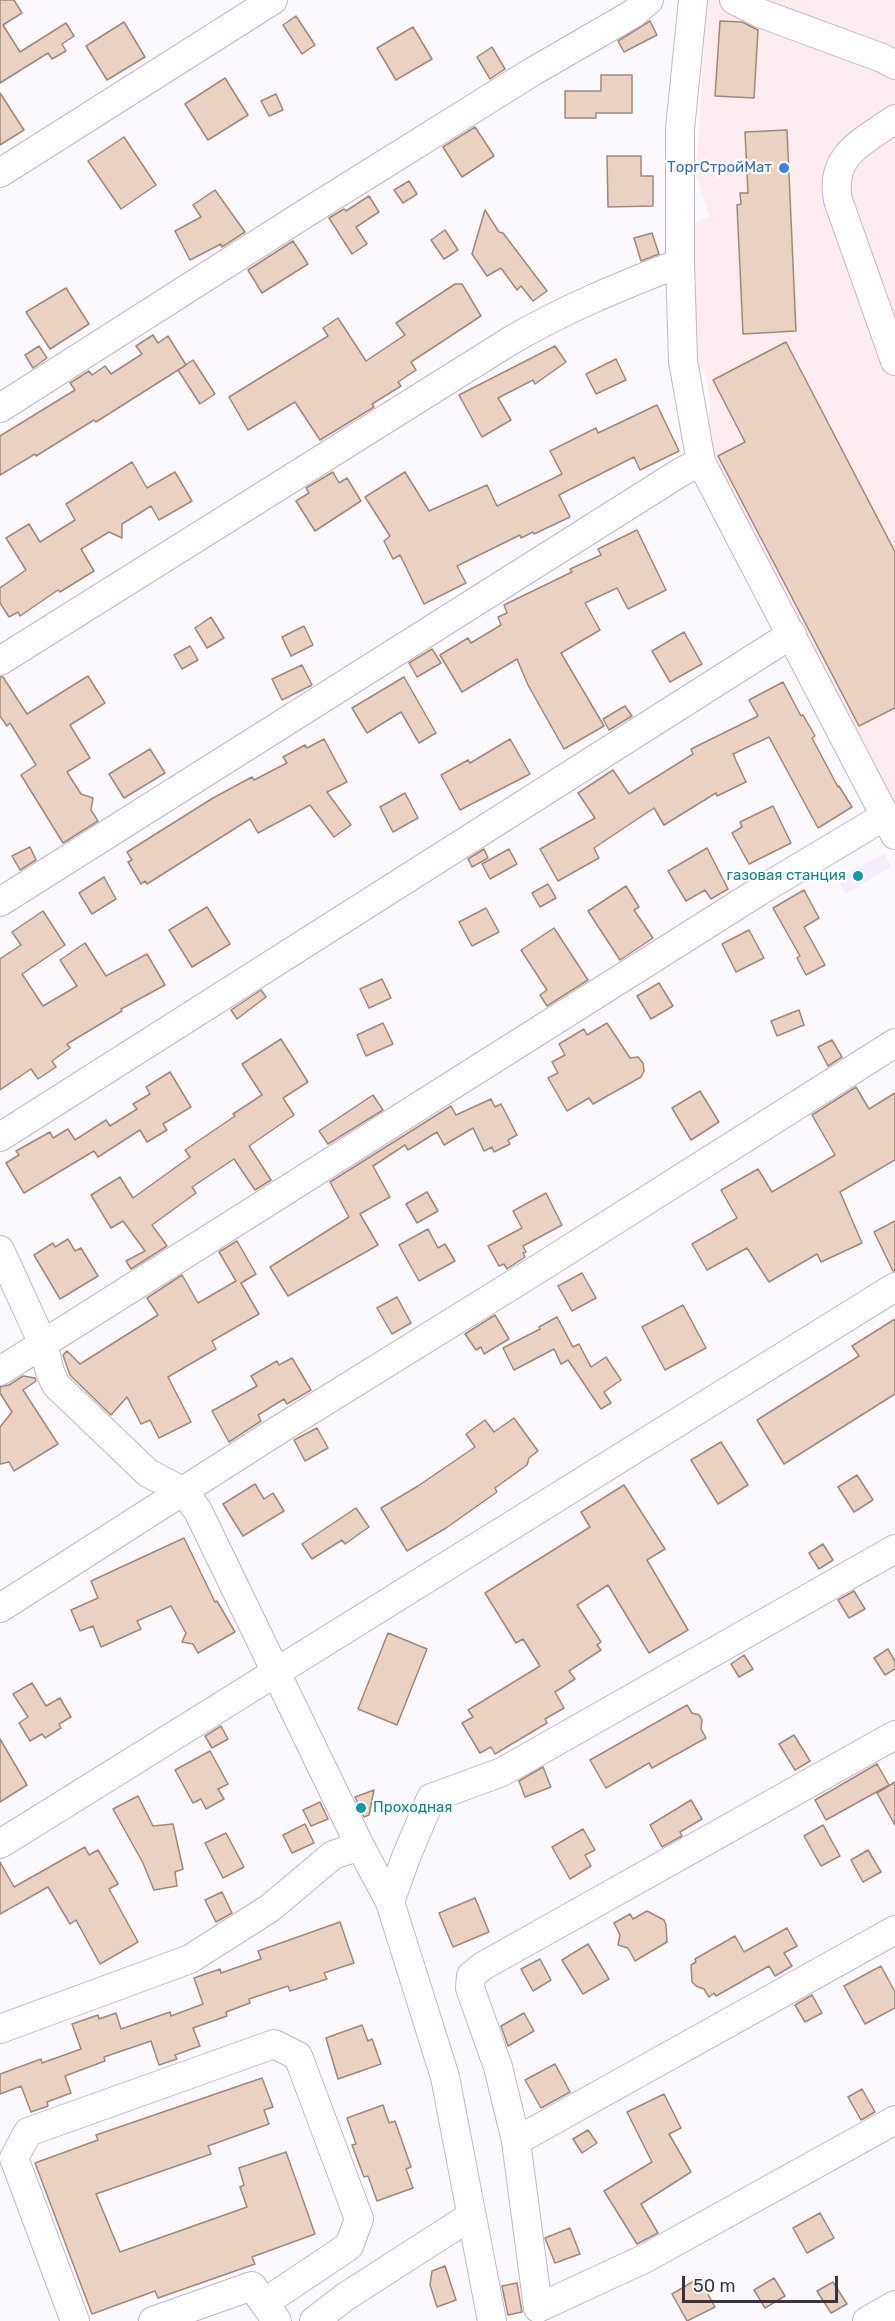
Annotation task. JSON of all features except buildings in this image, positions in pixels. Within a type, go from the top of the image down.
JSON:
[{"type":"street","points":[[0,173],[273,0]]},
{"type":"street","points":[[0,408],[522,78],[634,13],[649,0]]},
{"type":"street","points":[[0,1371],[748,898],[890,826],[792,633],[701,462],[683,361],[680,263],[680,129],[693,0]]},
{"type":"street","points":[[734,0],[760,13],[882,58],[895,65]]},
{"type":"street","points":[[895,119],[852,149],[837,172],[835,187],[895,361]]},
{"type":"street","points":[[0,661],[519,335],[586,300],[680,263]]},
{"type":"street","points":[[0,902],[701,462]]},
{"type":"street","points":[[0,1137],[792,633]]},
{"type":"street","points":[[0,1608],[280,1429],[895,1043]]},
{"type":"street","points":[[0,1250],[43,1344],[56,1385],[148,1473],[184,1492],[198,1511],[360,1846],[390,1902],[445,2077],[492,2321]]},
{"type":"street","points":[[0,1844],[895,1287]]},
{"type":"street","points":[[390,1902],[406,1857],[432,1798],[502,1772],[895,1550]]},
{"type":"street","points":[[895,1735],[493,1961],[471,1976],[470,1988],[498,2067],[516,2141],[539,2314],[646,2258],[895,2120]]},
{"type":"street","points":[[0,2029],[190,1959],[270,1908],[333,1855],[360,1846]]},
{"type":"street","points":[[516,2141],[895,1930]]},
{"type":"street","points":[[75,2321],[14,2158],[28,2132],[274,2044],[298,2056],[359,2219],[349,2246],[271,2312],[252,2286],[153,2321]]},
{"type":"street","points":[[314,2321],[345,2297],[471,2216]]},
{"type":"street","points":[[867,2321],[895,2305]]},
{"type":"shaded area","points":[[707,0],[895,0],[895,816],[712,468],[704,431],[711,406],[704,368],[699,368],[691,299],[693,223],[710,217],[696,175]]},
{"type":"shaded area","points":[[884,854],[891,867],[845,894],[838,878]]},
{"type":"place","name":"ТоргСтройМат","points":[[784,168]]},
{"type":"place","name":"газовая станция","points":[[858,876]]},
{"type":"place","name":"Проходная","points":[[361,1808]]}]
